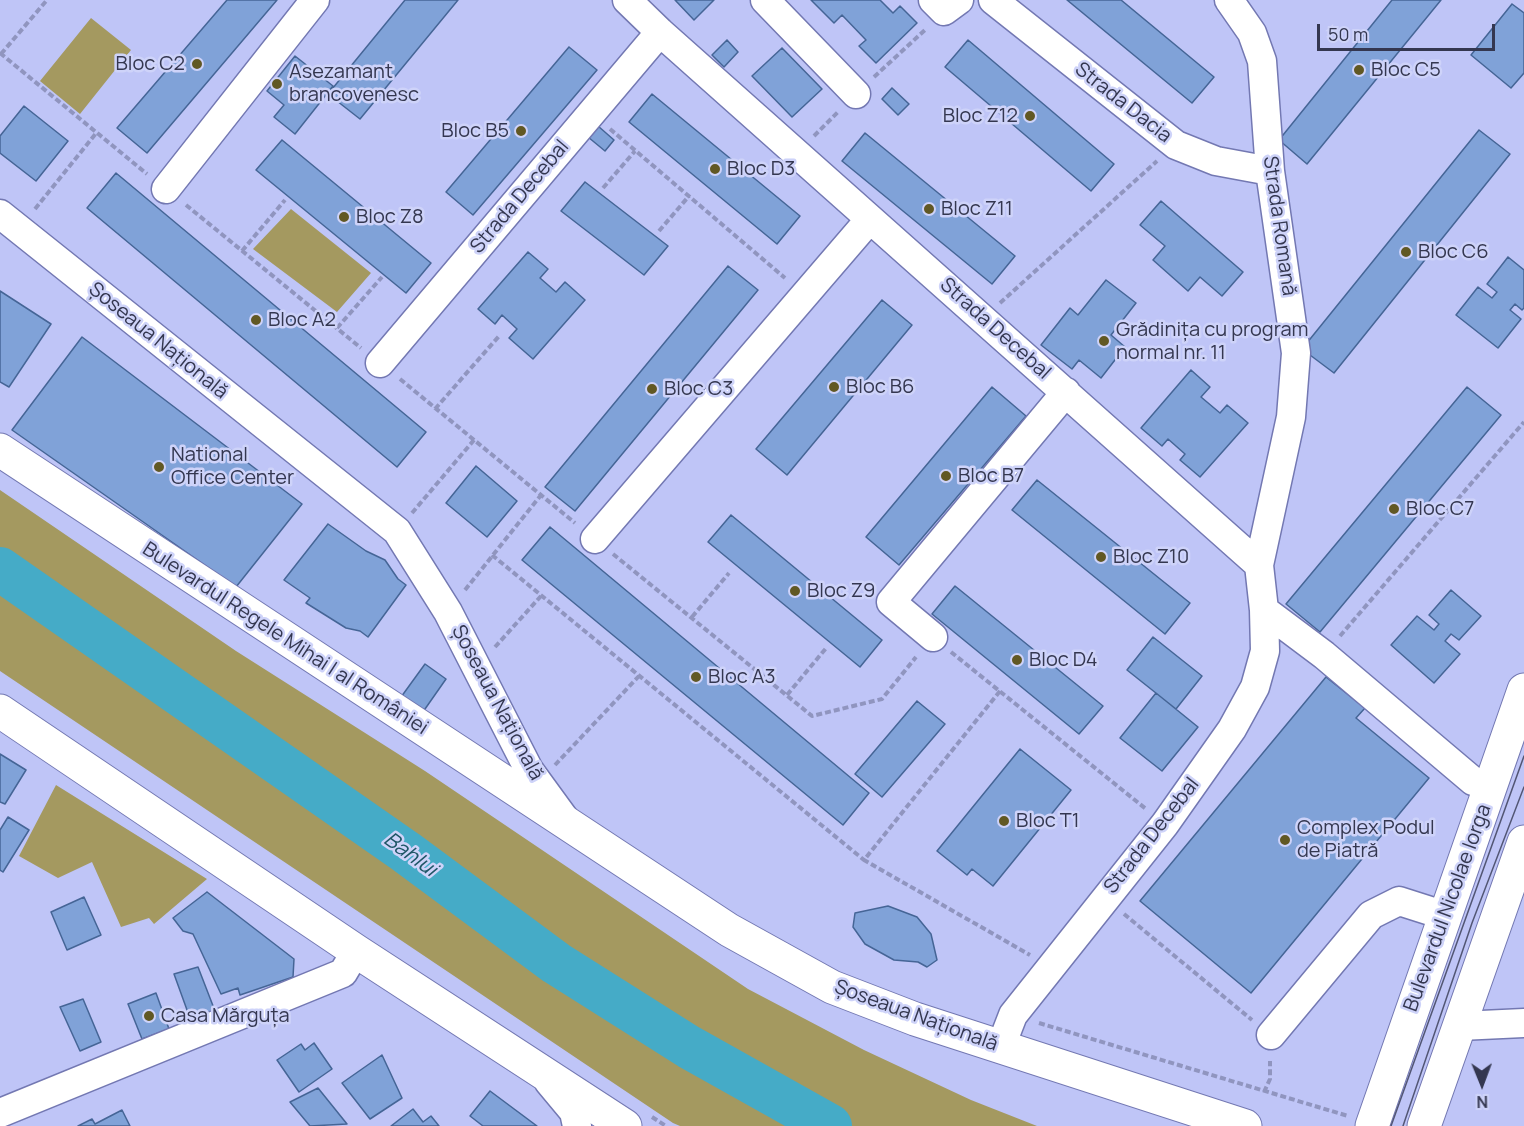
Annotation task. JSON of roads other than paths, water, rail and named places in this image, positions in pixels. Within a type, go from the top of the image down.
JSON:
[{"type":"main road","name":"Bulevardul Regele Mihai I al României","points":[[0,450],[571,827]]},
{"type":"main road","name":"Bulevardul Nicolae Iorga","points":[[1362,1116],[1446,916],[1524,690]]},
{"type":"main road","points":[[0,711],[356,951],[625,1126]]},
{"type":"main road","name":"Șoseaua Națională","points":[[571,827],[729,930],[832,987],[915,1019],[1245,1126]]},
{"type":"main road","points":[[1424,1126],[1524,842]]},
{"type":"street","points":[[166,189],[315,0]]},
{"type":"street","name":"Strada Decebal","points":[[627,0],[660,32],[1259,565],[1264,610],[1265,651],[1255,687],[1232,729],[1165,824],[1049,966],[1013,1015],[1001,1046]]},
{"type":"street","points":[[765,0],[856,94]]},
{"type":"street","points":[[933,0],[944,11],[959,0]]},
{"type":"street","name":"Strada Dacia","points":[[993,0],[1176,145],[1216,161],[1270,171]]},
{"type":"street","name":"Strada Romană","points":[[1228,0],[1251,33],[1262,61],[1270,171],[1296,353],[1291,417],[1259,565]]},
{"type":"street","name":"Strada Decebal","points":[[380,363],[660,32]]},
{"type":"street","points":[[595,539],[870,219]]},
{"type":"street","name":"Șoseaua Națională","points":[[9,222],[397,531],[448,612],[529,770],[571,827]]},
{"type":"street","name":"Strada Decebal","points":[[933,637],[891,602],[1066,392]]},
{"type":"street","points":[[1264,610],[1324,655],[1473,782],[1491,787]]},
{"type":"street","points":[[1271,1035],[1371,915],[1399,901],[1446,916]]},
{"type":"street","points":[[0,1113],[343,973],[356,951]]},
{"type":"street","points":[[1460,1026],[1524,1023]]},
{"type":"street","points":[[542,1074],[574,1113],[577,1126]]},
{"type":"waterway","name":"Bahlui","points":[[0,569],[406,852],[556,963],[689,1047],[830,1126]]},
{"type":"tram line","points":[[1391,1126],[1524,756]]},
{"type":"tram line","points":[[1403,1126],[1472,923],[1524,787]]},
{"type":"place","name":"Bloc C2","points":[[197,64]]},
{"type":"place","name":"Bloc C5","points":[[1359,70]]},
{"type":"place","name":"Asezamant brancovenesc","points":[[277,84]]},
{"type":"place","name":"Bloc Z12","points":[[1030,116]]},
{"type":"place","name":"Bloc B5","points":[[521,131]]},
{"type":"place","name":"Bloc D3","points":[[715,169]]},
{"type":"place","name":"Bloc Z11","points":[[929,209]]},
{"type":"place","name":"Bloc Z8","points":[[344,217]]},
{"type":"place","name":"Bloc C6","points":[[1406,252]]},
{"type":"place","name":"Bloc A2","points":[[256,320]]},
{"type":"place","name":"Grădinița cu program normal nr. 11","points":[[1104,341]]},
{"type":"place","name":"Bloc B6","points":[[834,387]]},
{"type":"place","name":"Bloc C3","points":[[652,389]]},
{"type":"place","name":"National Office Center","points":[[159,467]]},
{"type":"place","name":"Bloc B7","points":[[946,476]]},
{"type":"place","name":"Bloc C7","points":[[1394,509]]},
{"type":"place","name":"Bloc Z10","points":[[1101,557]]},
{"type":"place","name":"Bloc Z9","points":[[795,591]]},
{"type":"place","name":"Bloc D4","points":[[1017,660]]},
{"type":"place","name":"Bloc A3","points":[[696,677]]},
{"type":"place","name":"Bloc T1","points":[[1004,821]]},
{"type":"place","name":"Complex Podul de Piatră","points":[[1285,840]]},
{"type":"place","name":"Casa Mărguța","points":[[149,1016]]}]
